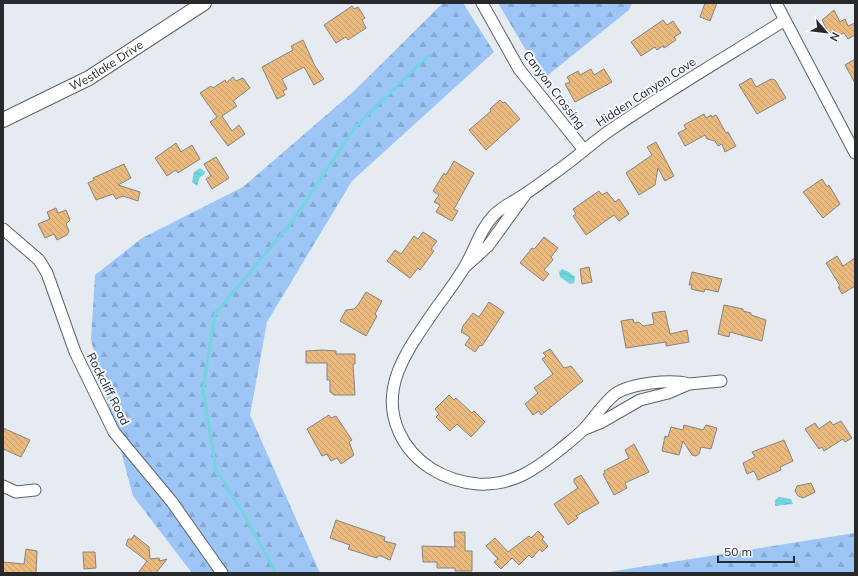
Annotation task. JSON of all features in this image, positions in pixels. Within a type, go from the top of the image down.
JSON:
[{"type":"street","name":"Westlake Drive","points":[[3,120],[89,78],[204,3]]},
{"type":"street","name":"Canyon Crossing","points":[[482,3],[519,68],[584,150]]},
{"type":"street","points":[[776,3],[855,153]]},
{"type":"street","name":"Hidden Canyon Cove","points":[[689,384],[678,381],[644,384],[615,394],[591,419],[584,429],[538,468],[508,482],[478,484],[454,480],[438,473],[415,456],[402,438],[396,424],[392,406],[394,382],[404,356],[465,267],[488,246],[526,193],[608,131],[785,20]]},
{"type":"street","name":"Rockcliff Road","points":[[3,229],[39,260],[47,273],[75,352],[114,432],[172,502],[222,573]]},
{"type":"street","name":"Hidden Canyon Cove","points":[[584,429],[600,423],[640,400],[668,393],[689,384],[721,381]]},
{"type":"street","points":[[3,486],[16,492],[35,490]]},
{"type":"green space","points":[[443,3],[463,3],[494,52],[352,181],[267,322],[250,415],[320,573],[192,573],[133,496],[91,340],[95,275],[142,238],[243,187],[353,92]]},
{"type":"green space","points":[[498,3],[632,3],[629,10],[543,79]]},
{"type":"green space","points":[[855,533],[855,573],[602,573]]},
{"type":"water","points":[[200,168],[205,172],[204,175],[200,177],[197,186],[192,182],[194,172]]},
{"type":"water","points":[[562,269],[575,277],[574,283],[570,284],[560,277],[559,272]]},
{"type":"water","points":[[779,497],[791,499],[793,504],[775,506],[775,500]]},
{"type":"building","points":[[705,3],[717,3],[710,21],[700,17]]},
{"type":"building","points":[[352,6],[354,9],[358,7],[365,18],[362,20],[366,28],[348,40],[346,37],[336,43],[324,25]]},
{"type":"building","points":[[834,10],[840,22],[845,19],[848,26],[855,23],[855,35],[848,39],[844,33],[837,36],[836,33],[830,36],[822,20]]},
{"type":"building","points":[[663,20],[667,25],[673,21],[681,33],[674,37],[676,40],[664,48],[663,46],[657,50],[655,47],[641,56],[631,42]]},
{"type":"building","points":[[303,40],[315,66],[324,79],[314,85],[304,67],[282,79],[287,89],[283,91],[285,95],[277,99],[262,67],[293,50],[291,46]]},
{"type":"building","points":[[855,59],[855,83],[845,65]]},
{"type":"building","points":[[591,69],[594,75],[604,69],[612,82],[575,102],[565,84],[570,82],[567,77],[578,71],[580,75]]},
{"type":"building","points":[[233,77],[236,81],[243,78],[250,88],[233,101],[237,106],[222,116],[232,131],[239,125],[245,134],[228,146],[210,122],[217,117],[200,93],[211,86],[213,88],[225,80],[226,83]]},
{"type":"building","points":[[751,78],[756,87],[771,79],[775,80],[786,98],[757,114],[739,85]]},
{"type":"building","points":[[500,100],[503,103],[505,102],[520,119],[486,150],[469,130],[491,111],[490,109]]},
{"type":"building","points":[[704,114],[706,118],[711,115],[712,117],[716,115],[726,133],[728,132],[736,146],[725,152],[722,144],[718,146],[715,141],[707,139],[705,135],[685,146],[678,133],[686,129],[684,125]]},
{"type":"building","points":[[656,142],[674,176],[665,181],[658,168],[655,185],[639,195],[626,173],[652,155],[647,147]]},
{"type":"building","points":[[176,143],[181,152],[192,145],[200,159],[178,173],[176,170],[167,176],[155,158]]},
{"type":"building","points":[[216,157],[229,178],[212,189],[206,179],[211,176],[204,164]]},
{"type":"building","points":[[454,161],[474,173],[454,209],[458,211],[452,221],[436,212],[440,205],[434,202],[439,195],[433,191],[444,173],[446,175]]},
{"type":"building","points":[[124,164],[131,178],[118,185],[140,192],[138,201],[123,196],[116,199],[113,194],[96,200],[88,183],[94,180],[93,178]]},
{"type":"building","points":[[822,179],[827,187],[829,185],[840,204],[823,218],[803,192]]},
{"type":"building","points":[[599,191],[602,195],[607,192],[615,202],[619,199],[629,214],[619,221],[614,215],[586,235],[573,216],[576,214],[573,209]]},
{"type":"building","points":[[56,208],[58,213],[66,210],[70,220],[66,224],[69,231],[67,235],[57,240],[54,234],[45,238],[38,224],[50,219],[47,212]]},
{"type":"building","points":[[423,232],[437,241],[431,249],[434,251],[420,270],[418,268],[410,278],[387,261],[395,250],[401,254],[414,236],[418,239]]},
{"type":"building","points":[[544,237],[558,248],[551,257],[553,260],[544,270],[549,274],[543,281],[520,263],[532,248],[534,249]]},
{"type":"building","points":[[837,256],[843,266],[855,258],[855,286],[842,294],[838,287],[840,286],[826,263]]},
{"type":"building","points":[[589,267],[592,282],[582,284],[580,269]]},
{"type":"building","points":[[692,272],[722,279],[718,292],[705,289],[704,292],[691,289],[692,285],[689,285]]},
{"type":"building","points":[[366,292],[382,301],[375,314],[377,316],[366,336],[340,321],[346,310],[354,309]]},
{"type":"building","points":[[489,302],[504,312],[482,346],[480,345],[475,352],[465,345],[470,337],[461,332],[463,326],[473,313],[479,317]]},
{"type":"building","points":[[724,305],[743,309],[743,311],[751,313],[751,315],[766,320],[762,341],[730,332],[729,337],[718,334]]},
{"type":"building","points":[[665,311],[670,334],[687,330],[689,342],[666,346],[666,342],[626,348],[621,321],[633,319],[634,323],[639,322],[643,326],[654,324],[652,313]]},
{"type":"building","points":[[550,349],[564,368],[571,366],[583,381],[541,415],[539,411],[533,415],[525,404],[538,393],[534,388],[553,374],[542,359],[546,356],[543,353]]},
{"type":"building","points":[[306,351],[336,351],[336,354],[355,354],[355,364],[353,364],[355,395],[334,395],[330,392],[330,380],[327,380],[327,363],[306,363]]},
{"type":"building","points":[[449,395],[454,400],[456,398],[472,413],[474,411],[485,422],[471,437],[457,424],[450,431],[436,417],[439,414],[435,409]]},
{"type":"building","points":[[329,415],[331,418],[336,416],[352,440],[349,442],[354,455],[341,464],[337,458],[331,461],[327,454],[322,456],[307,429]]},
{"type":"building","points":[[830,421],[833,425],[841,421],[852,438],[845,442],[843,439],[824,451],[822,447],[819,449],[805,429],[815,423],[819,429]]},
{"type":"building","points":[[684,425],[703,430],[706,425],[717,428],[711,449],[701,447],[699,454],[696,456],[692,455],[683,441],[679,455],[662,451],[665,436],[668,437],[671,427],[683,430]]},
{"type":"building","points":[[3,428],[30,440],[21,457],[3,449]]},
{"type":"building","points":[[784,440],[793,461],[780,467],[781,470],[758,480],[754,471],[747,474],[743,463],[755,457],[752,452]]},
{"type":"building","points":[[634,444],[649,472],[625,483],[627,488],[614,495],[603,474],[605,473],[604,471],[629,458],[625,450]]},
{"type":"building","points":[[581,475],[599,503],[576,516],[578,518],[568,525],[554,504],[578,488],[574,482],[574,479]]},
{"type":"building","points":[[811,483],[815,492],[803,498],[798,496],[795,491],[797,486]]},
{"type":"building","points":[[336,520],[385,537],[384,541],[396,544],[390,560],[381,556],[378,556],[377,558],[348,549],[350,545],[330,538]]},
{"type":"building","points":[[538,531],[544,537],[542,539],[548,546],[542,552],[540,549],[532,558],[529,555],[519,565],[512,558],[501,569],[494,562],[498,559],[486,546],[495,538],[508,552],[529,536],[531,538]]},
{"type":"building","points":[[454,532],[465,532],[465,551],[472,551],[472,571],[455,571],[455,568],[437,568],[437,562],[423,562],[422,546],[455,547]]},
{"type":"building","points":[[134,535],[149,547],[150,559],[159,558],[160,561],[167,559],[156,573],[138,573],[147,561],[126,545],[128,539],[132,539]]},
{"type":"building","points":[[26,549],[37,551],[36,573],[3,573],[3,562],[24,564]]},
{"type":"building","points":[[83,552],[95,552],[96,568],[84,569]]},
{"type":"waterway","points":[[276,573],[242,511],[216,470],[203,389],[215,314],[291,223],[356,126],[429,55]]}]
